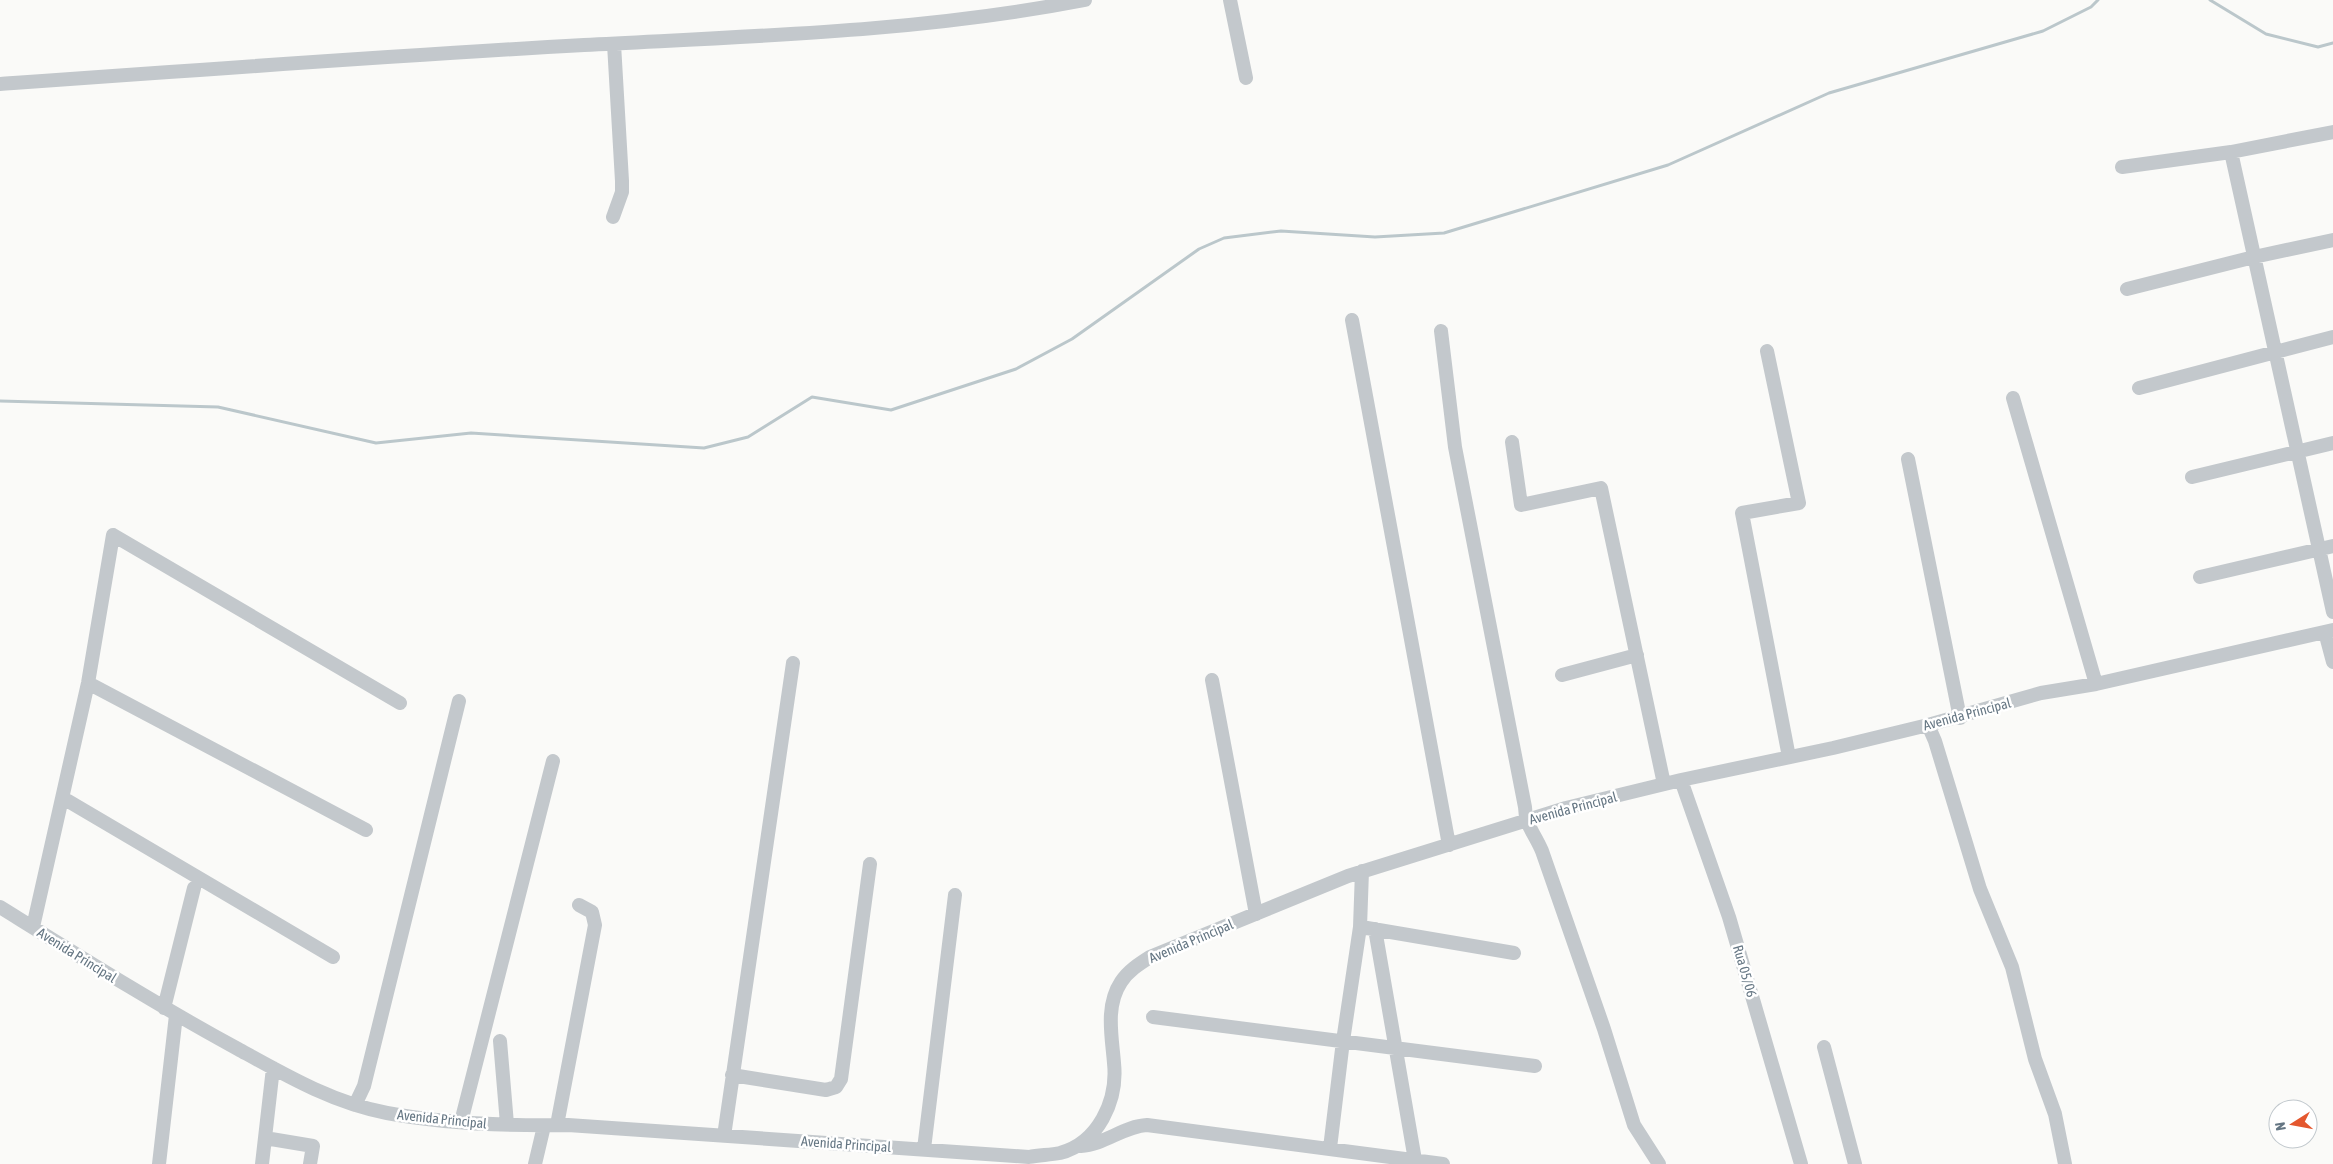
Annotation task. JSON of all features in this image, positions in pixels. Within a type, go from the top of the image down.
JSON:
[{"type":"street","points":[[0,84],[334,59],[892,28],[1048,7],[1085,0]]},
{"type":"street","points":[[1230,0],[1246,78]]},
{"type":"street","points":[[613,217],[622,192],[614,44]]},
{"type":"street","points":[[2122,167],[2231,152],[2333,132]]},
{"type":"street","points":[[2231,152],[2333,612]]},
{"type":"street","points":[[2127,289],[2254,257],[2333,240]]},
{"type":"street","points":[[1352,320],[1449,845]]},
{"type":"street","points":[[1440,331],[1455,447],[1525,806],[1525,821],[1536,835],[1542,851],[1604,1029],[1634,1125],[1659,1164]]},
{"type":"street","points":[[2139,388],[2276,354],[2333,337]]},
{"type":"street","points":[[1767,352],[1799,502],[1742,513],[1788,757]]},
{"type":"street","points":[[2013,398],[2096,684]]},
{"type":"street","points":[[1512,442],[1522,505],[1602,488],[1664,784]]},
{"type":"street","points":[[2192,477],[2297,450],[2333,443]]},
{"type":"street","points":[[1908,460],[1960,717]]},
{"type":"street","points":[[33,927],[88,683],[113,535],[400,703]]},
{"type":"street","points":[[2200,577],[2333,546]]},
{"type":"street","points":[[2329,631],[2333,662]]},
{"type":"street","name":"Avenida Principal","points":[[0,907],[170,1011],[309,1088],[355,1105],[386,1113],[462,1122],[724,1136],[1030,1156],[1060,1153],[1077,1146],[1091,1136],[1100,1124],[1110,1101],[1114,1073],[1110,1018],[1120,982],[1137,965],[1150,957],[1362,871],[1566,808],[1681,780],[1928,725],[2041,693],[2096,684],[2329,631]]},
{"type":"street","points":[[1562,674],[1637,655]]},
{"type":"street","points":[[724,1136],[793,663]]},
{"type":"street","points":[[1212,680],[1256,914]]},
{"type":"street","points":[[88,683],[366,830]]},
{"type":"street","points":[[355,1105],[364,1086],[460,701]]},
{"type":"street","points":[[1928,725],[1936,741],[1980,890],[2012,967],[2034,1059],[2055,1114],[2065,1164]]},
{"type":"street","points":[[462,1122],[552,761]]},
{"type":"street","name":"Rua 05/06","points":[[1681,780],[1729,917],[1800,1164]]},
{"type":"street","points":[[63,798],[334,957]]},
{"type":"street","points":[[732,1075],[826,1090],[836,1088],[841,1078],[870,864]]},
{"type":"street","points":[[1330,1148],[1360,926],[1362,871]]},
{"type":"street","points":[[159,1164],[170,1011],[194,888]]},
{"type":"street","points":[[924,1149],[955,895]]},
{"type":"street","points":[[534,1164],[550,1126],[594,925],[592,912],[580,906]]},
{"type":"street","points":[[1360,926],[1514,953]]},
{"type":"street","points":[[1374,929],[1415,1160]]},
{"type":"street","points":[[1153,1017],[1535,1066]]},
{"type":"street","points":[[500,1041],[507,1124]]},
{"type":"street","points":[[1824,1047],[1855,1164]]},
{"type":"street","points":[[262,1164],[273,1068]]},
{"type":"street","points":[[1077,1146],[1090,1146],[1137,1126],[1147,1125],[1443,1164]]},
{"type":"street","points":[[265,1138],[313,1146],[310,1164]]},
{"type":"waterway","points":[[0,401],[218,407],[376,443],[471,433],[704,448],[748,437],[812,397],[891,410],[1016,369],[1072,339],[1199,249],[1224,238],[1281,231],[1375,237],[1444,233],[1668,165],[1829,93],[2043,31],[2091,7],[2098,0]]},
{"type":"waterway","points":[[2210,0],[2266,34],[2318,47],[2333,43]]}]
